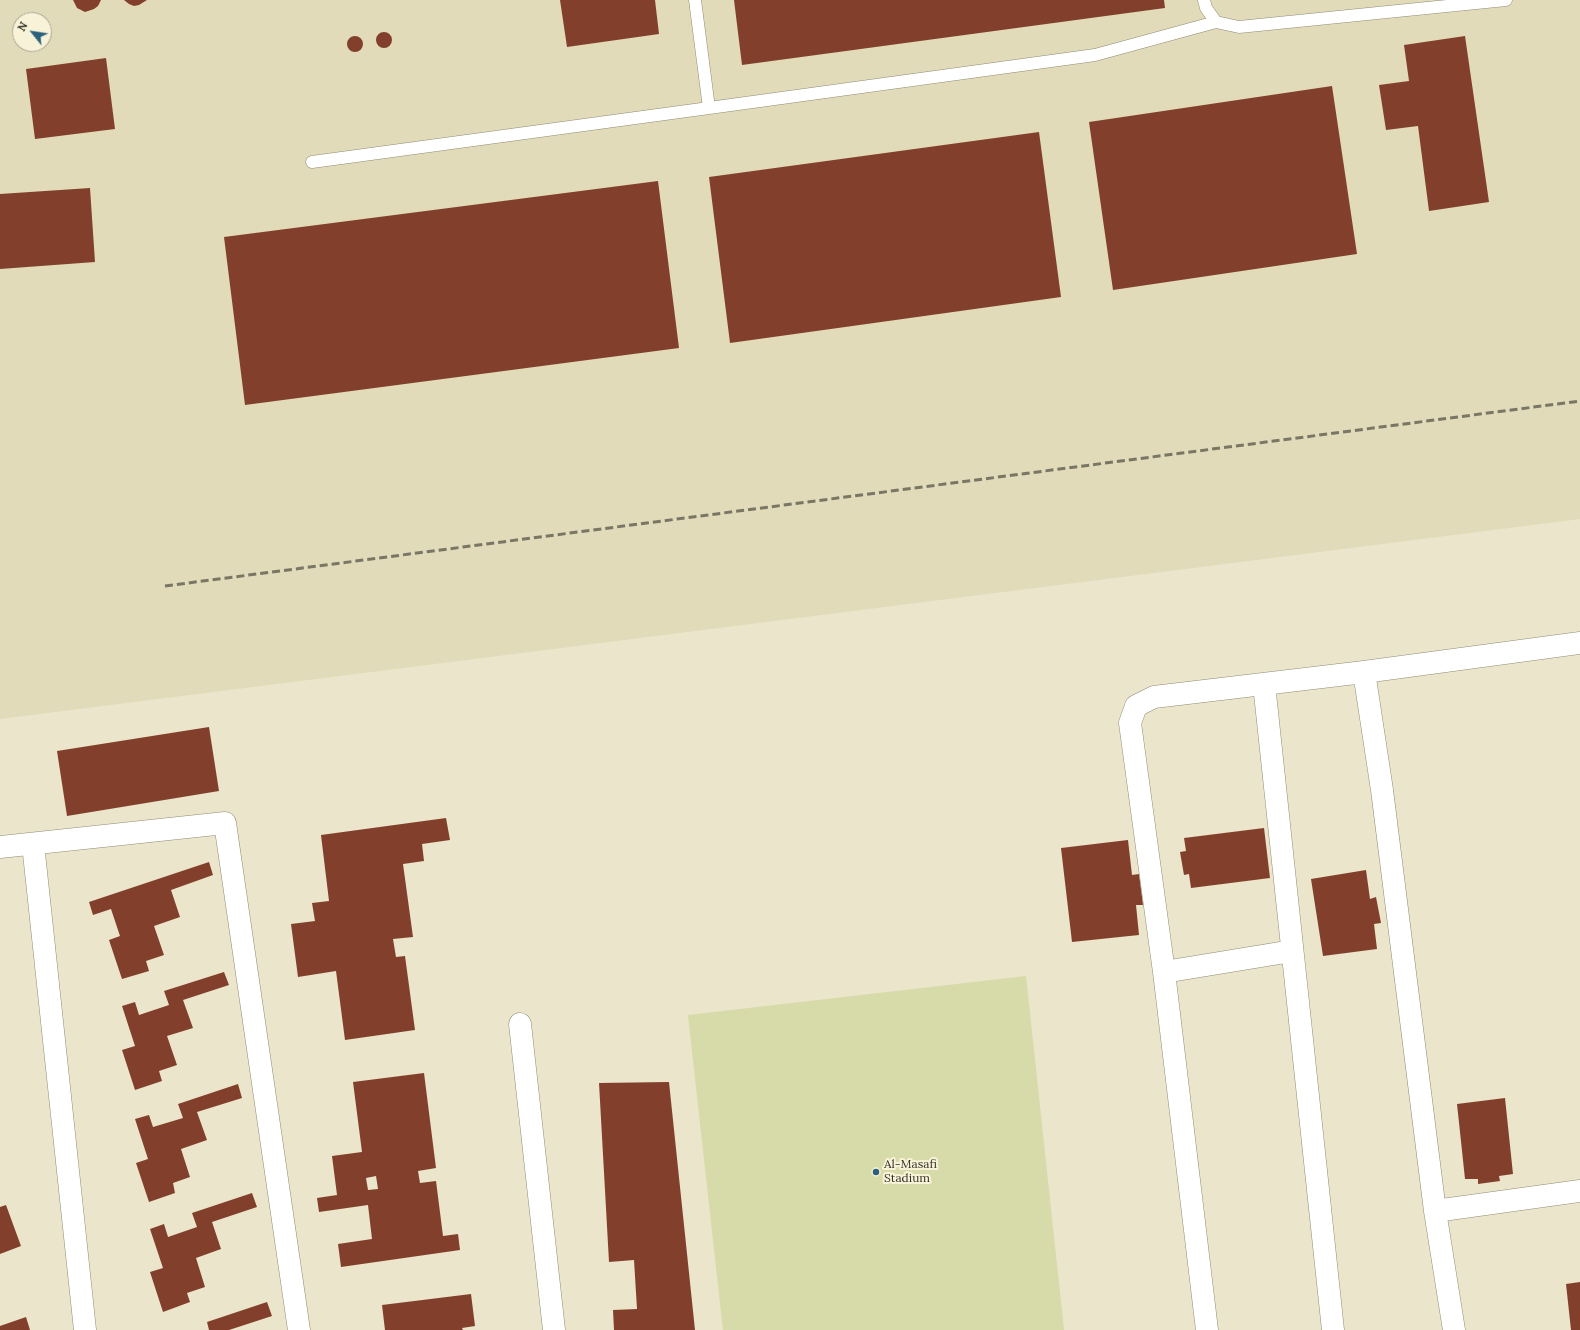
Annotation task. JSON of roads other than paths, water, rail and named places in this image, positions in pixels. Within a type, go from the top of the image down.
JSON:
[{"type":"street","points":[[1207,1330],[1164,972],[1130,723],[1136,706],[1154,697],[1364,672],[1580,643]]},
{"type":"street","points":[[1364,672],[1382,790],[1435,1211],[1454,1330]]},
{"type":"street","points":[[1264,684],[1333,1330]]},
{"type":"street","points":[[0,847],[225,823],[299,1330]]},
{"type":"street","points":[[33,844],[85,1330]]},
{"type":"street","points":[[1164,972],[1292,951]]},
{"type":"street","points":[[520,1024],[554,1330]]},
{"type":"street","points":[[1435,1211],[1580,1192]]},
{"type":"lane","points":[[695,0],[709,108]]},
{"type":"lane","points":[[1204,0],[1206,8],[1216,22]]},
{"type":"lane","points":[[312,162],[1095,56],[1216,22],[1239,27],[1506,0]]},
{"type":"railway","points":[[165,586],[1580,401]]},
{"type":"place","name":"Al-Masafi Stadium","points":[[876,1172]]}]
